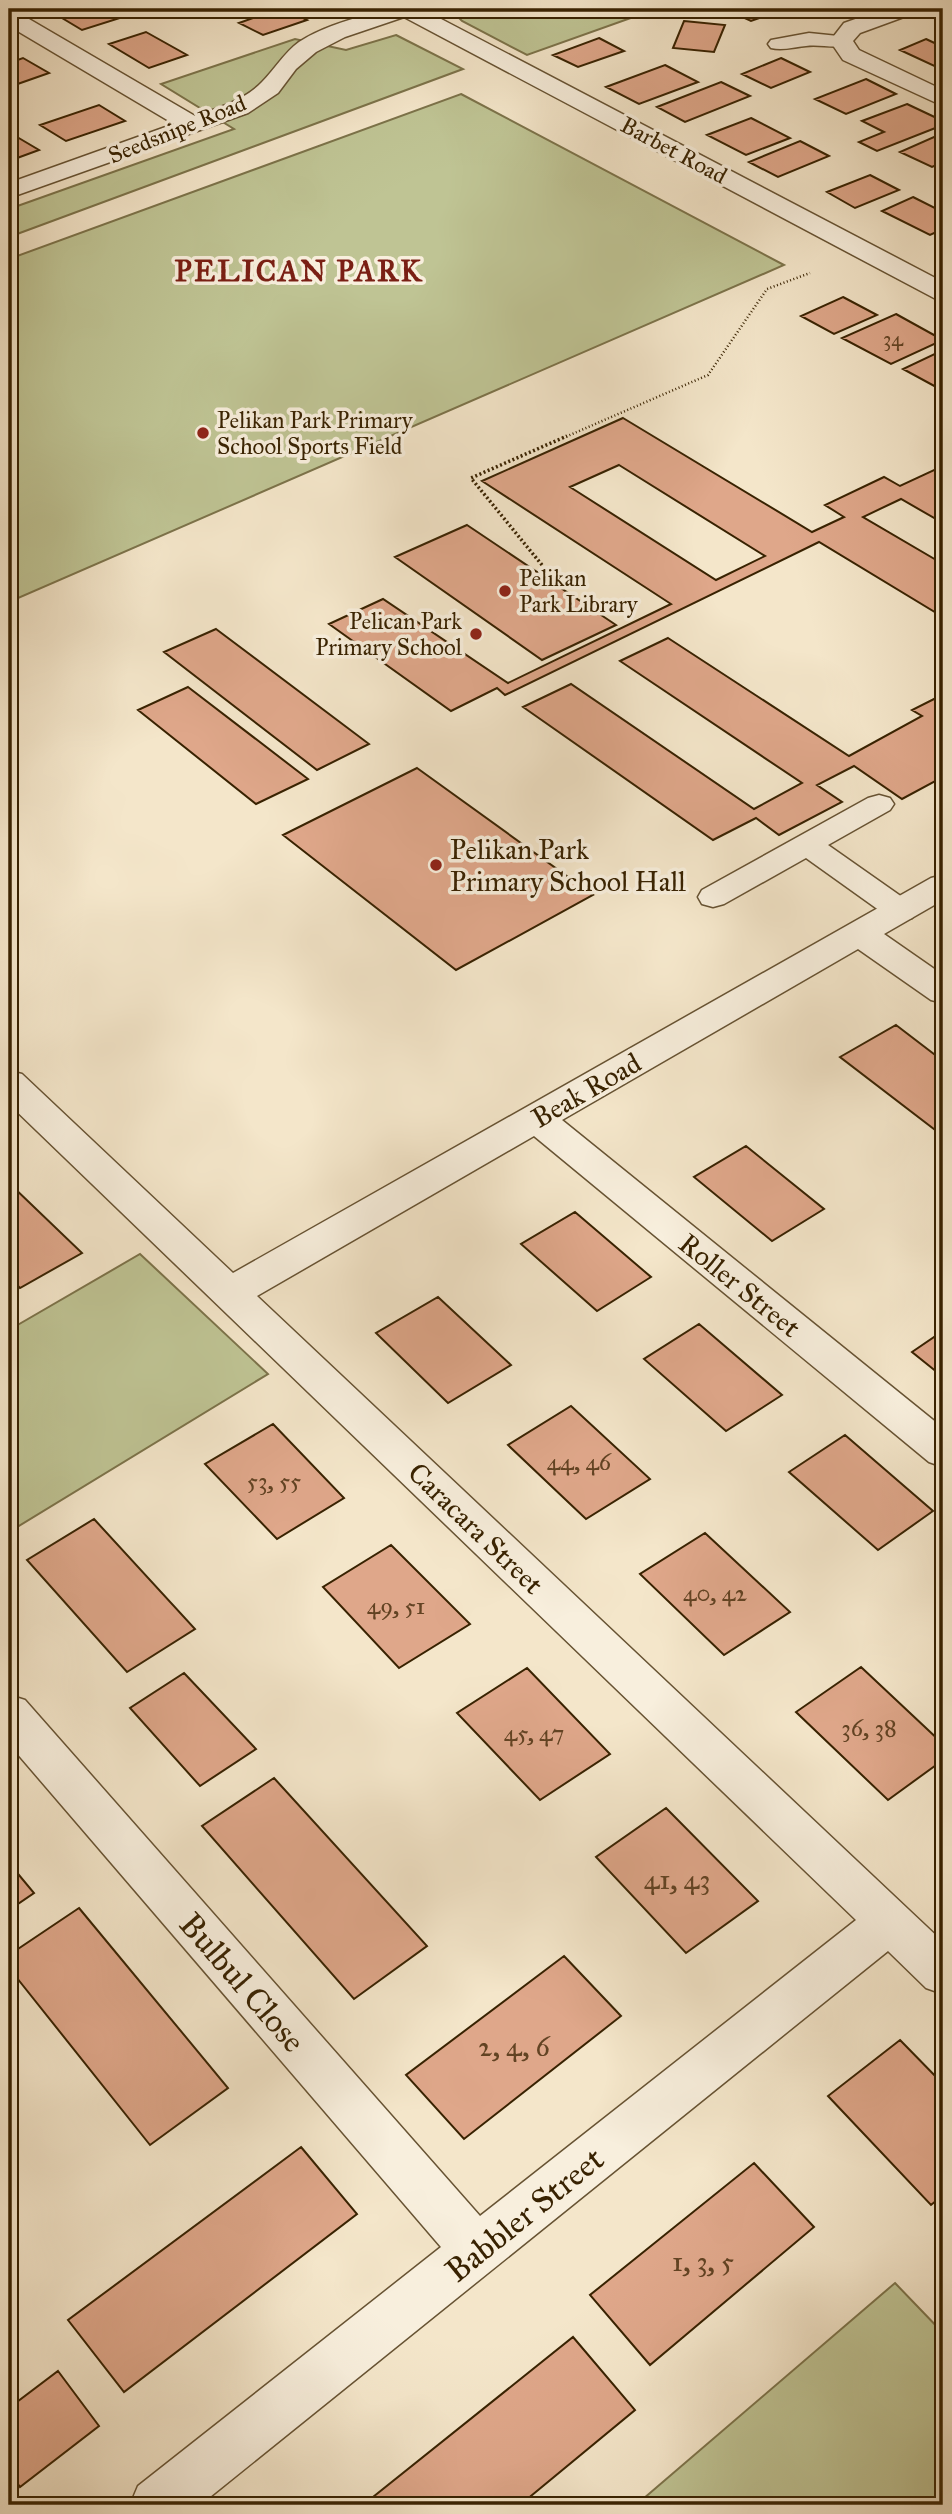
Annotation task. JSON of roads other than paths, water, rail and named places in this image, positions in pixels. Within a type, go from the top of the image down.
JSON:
[{"type":"street","name":"Seedsnipe Road","points":[[9,191],[240,108],[270,88],[288,64],[308,47],[337,32],[406,9]]},
{"type":"street","name":"Barbet Road","points":[[406,9],[943,292]]},
{"type":"street","points":[[904,9],[852,28],[841,41],[851,55],[943,99]]},
{"type":"street","points":[[9,17],[195,126]]},
{"type":"street","points":[[9,45],[39,35]]},
{"type":"street","name":"Beak Road","points":[[230,1293],[943,886]]},
{"type":"street","points":[[860,934],[943,992]]},
{"type":"street","name":"Caracara Street","points":[[9,1083],[943,1973]]},
{"type":"street","name":"Roller Street","points":[[536,1118],[943,1451]]},
{"type":"street","name":"Bulbul Close","points":[[9,1713],[478,2251]]},
{"type":"street","name":"Babbler Street","points":[[157,2505],[889,1922]]},
{"type":"lane","points":[[778,44],[809,39],[841,41]]},
{"type":"lane","points":[[713,897],[879,804]]},
{"type":"lane","points":[[807,844],[901,911]]},
{"type":"place","name":"Pelikan Park Primary School Sports Field","points":[[203,433]]},
{"type":"place","name":"Pelikan Park Library","points":[[505,591]]},
{"type":"place","name":"Pelican Park Primary School","points":[[476,634]]},
{"type":"place","name":"Pelikan Park Primary School Hall","points":[[436,865]]},
{"type":"district","name":"PELICAN PARK","points":[[299,271]]}]
